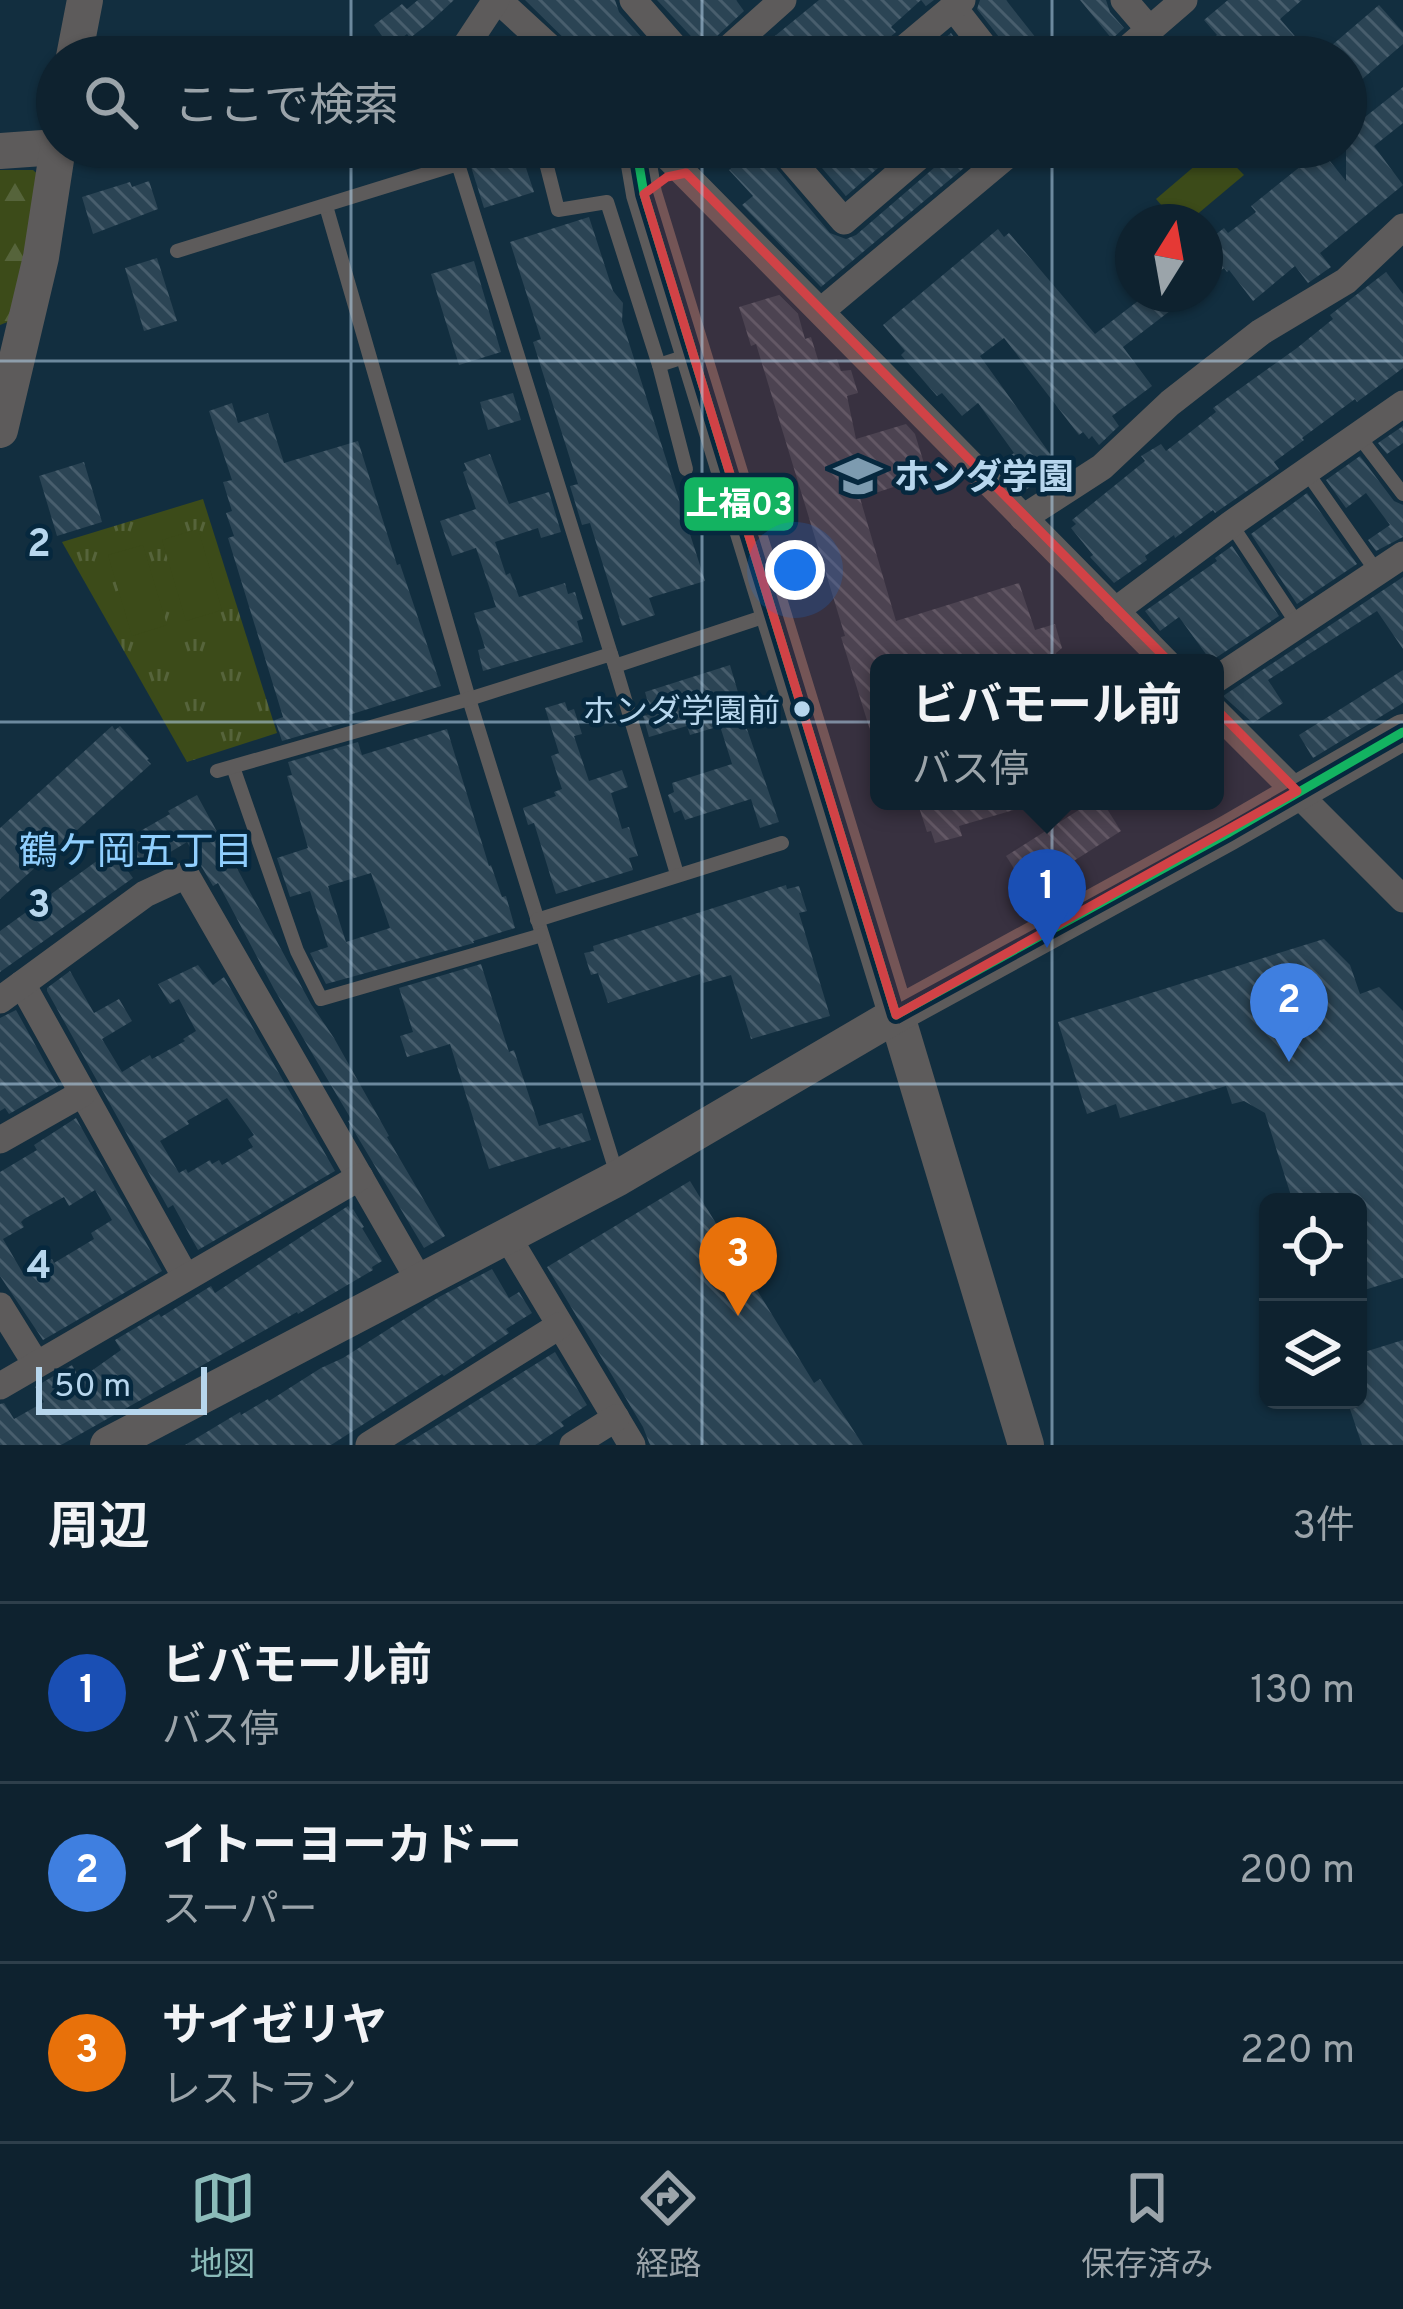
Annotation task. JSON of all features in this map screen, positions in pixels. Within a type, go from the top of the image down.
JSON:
[{"type":"street","points":[[78,36],[86,0]]},
{"type":"street","points":[[472,36],[497,0],[537,36]]},
{"type":"street","points":[[633,0],[665,36]]},
{"type":"street","points":[[743,36],[783,0]]},
{"type":"street","points":[[1124,0],[1149,29]]},
{"type":"street","points":[[1141,36],[1184,0]]},
{"type":"street","points":[[919,36],[957,4],[978,36]]},
{"type":"street","points":[[0,151],[36,149]]},
{"type":"street","points":[[0,430],[41,257],[55,168]]},
{"type":"street","points":[[640,168],[676,360],[772,614],[1026,1445]]},
{"type":"street","points":[[681,168],[1158,654]]},
{"type":"street","points":[[800,168],[844,221],[906,168]]},
{"type":"street","points":[[820,311],[992,168]]},
{"type":"street","points":[[644,194],[667,177],[686,173]]},
{"type":"street","points":[[1023,518],[1102,467],[1170,403],[1261,332],[1346,281],[1403,227]]},
{"type":"street","points":[[1115,611],[1403,404]]},
{"type":"street","points":[[1224,674],[1403,555]]},
{"type":"street","points":[[1224,720],[1401,895]]},
{"type":"street","points":[[121,1442],[618,1178],[896,1015],[1403,732]]},
{"type":"street","points":[[185,1276],[83,1094],[11,992],[145,894],[186,875],[419,1280]]},
{"type":"street","points":[[0,1140],[83,1094]]},
{"type":"street","points":[[0,1386],[360,1177]]},
{"type":"street","points":[[507,1236],[632,1445]]},
{"type":"street","points":[[0,1306],[36,1364]]},
{"type":"street","points":[[369,1445],[559,1326]]},
{"type":"street","points":[[574,1445],[616,1418]]},
{"type":"lane","points":[[177,251],[445,168]]},
{"type":"lane","points":[[459,168],[677,874]]},
{"type":"lane","points":[[547,168],[558,210],[607,202],[676,360],[686,469]]},
{"type":"lane","points":[[326,206],[469,699],[618,1178]]},
{"type":"lane","points":[[1358,435],[1403,494]]},
{"type":"lane","points":[[1306,471],[1377,572]]},
{"type":"lane","points":[[1232,524],[1298,625]]},
{"type":"lane","points":[[772,614],[225,769],[297,951],[321,999],[539,928],[677,874],[782,843]]},
{"type":"highlighted area","points":[[686,173],[1297,791],[896,1015],[644,194],[667,177]]},
{"type":"green space","points":[[1192,168],[1237,168],[1244,175],[1209,204],[1160,204],[1156,199]]},
{"type":"green space","points":[[0,170],[33,170],[41,177],[10,321],[0,325]]},
{"type":"green space","points":[[203,499],[277,733],[187,762],[62,542]]},
{"type":"green space","points":[[198,529],[222,610],[186,621],[162,540]]},
{"type":"green space","points":[[143,545],[167,625],[132,636],[108,555]]},
{"type":"building","points":[[418,0],[454,0],[413,36],[382,36],[374,25],[402,4],[407,9]]},
{"type":"building","points":[[525,0],[615,0],[619,12],[640,36],[562,36]]},
{"type":"building","points":[[657,0],[736,0],[744,11],[717,36],[691,36]]},
{"type":"building","points":[[819,0],[921,0],[891,27],[896,32],[891,36],[775,36]]},
{"type":"building","points":[[980,0],[1006,0],[1034,36],[998,36],[977,9]]},
{"type":"building","points":[[1080,0],[1106,0],[1124,28],[1110,36]]},
{"type":"building","points":[[1228,0],[1302,0],[1280,19],[1295,36],[1216,36],[1204,20]]},
{"type":"building","points":[[1379,5],[1403,32],[1403,44],[1367,75],[1367,36],[1343,36]]},
{"type":"building","points":[[1403,87],[1403,123],[1374,146],[1403,185],[1320,253],[1331,267],[1308,283],[1295,266],[1253,301],[1223,269],[1223,229],[1228,233],[1256,212],[1251,206],[1298,168],[1336,168],[1346,181],[1346,168],[1367,168],[1367,115]]},
{"type":"building","points":[[471,168],[526,168],[534,192],[484,208]]},
{"type":"building","points":[[776,168],[830,233],[846,239],[934,168],[964,168],[821,287],[742,205],[753,196],[729,170]]},
{"type":"building","points":[[822,168],[878,168],[846,196]]},
{"type":"building","points":[[149,181],[158,209],[93,234],[82,197]]},
{"type":"building","points":[[589,217],[613,291],[623,303],[622,321],[705,581],[649,598],[655,615],[622,626],[590,523],[582,525],[570,486],[578,484],[533,342],[541,339],[510,242]]},
{"type":"building","points":[[998,229],[1004,237],[1009,233],[1095,334],[1124,312],[1169,312],[1123,347],[1152,386],[1112,416],[1119,426],[1099,445],[1092,436],[1079,435],[1004,338],[980,356],[1053,458],[1036,470],[1042,478],[1023,492],[999,464],[1014,453],[978,403],[962,416],[942,393],[937,396],[901,355],[905,351],[883,325]]},
{"type":"building","points":[[157,258],[177,321],[144,331],[125,268]]},
{"type":"building","points":[[474,261],[501,352],[459,365],[431,274]]},
{"type":"building","points":[[1386,272],[1403,294],[1403,368],[1302,438],[1274,462],[1279,469],[1174,535],[1114,583],[1090,557],[1093,555],[1071,528],[1076,524],[1072,520],[1145,461],[1141,456],[1161,444],[1166,451],[1216,412],[1213,408],[1297,348],[1333,319],[1330,315]]},
{"type":"building","points":[[779,295],[798,314],[819,363],[837,359],[841,371],[851,370],[858,393],[847,396],[856,439],[906,424],[915,434],[926,470],[916,473],[918,479],[860,498],[896,621],[1019,583],[1035,630],[1055,624],[1062,648],[1056,654],[870,654],[870,730],[756,344],[751,346],[739,307]]},
{"type":"building","points":[[513,393],[521,420],[488,430],[480,402]]},
{"type":"building","points":[[232,403],[238,423],[268,413],[284,463],[358,441],[441,686],[349,715],[351,721],[282,741],[275,720],[283,717],[228,538],[234,536],[226,513],[232,511],[223,482],[232,480],[209,411]]},
{"type":"building","points":[[1403,426],[1403,443],[1387,454],[1378,443]]},
{"type":"building","points":[[490,454],[509,504],[549,492],[561,532],[541,538],[538,528],[495,542],[506,575],[510,573],[519,597],[565,583],[568,594],[575,592],[583,619],[577,621],[583,642],[483,671],[478,650],[485,648],[474,613],[496,607],[476,548],[452,556],[440,521],[476,509],[464,463]]},
{"type":"building","points":[[1360,456],[1394,501],[1403,505],[1403,537],[1376,551],[1368,540],[1390,525],[1366,493],[1346,508],[1326,480]]},
{"type":"building","points":[[84,462],[102,522],[57,536],[39,476]]},
{"type":"building","points":[[1307,493],[1357,564],[1297,604],[1251,534]]},
{"type":"building","points":[[1232,546],[1279,616],[1222,654],[1206,654],[1179,617],[1160,631],[1145,611]]},
{"type":"building","points":[[1403,577],[1403,649],[1377,611],[1268,680],[1283,703],[1253,723],[1224,695]]},
{"type":"building","points":[[730,665],[737,700],[779,822],[760,828],[751,799],[685,820],[681,810],[674,813],[668,795],[674,792],[672,783],[732,764],[720,726],[690,735],[687,726],[649,737],[643,716],[651,714],[645,692]]},
{"type":"building","points":[[1403,670],[1403,703],[1313,758],[1299,735]]},
{"type":"building","points":[[565,702],[568,711],[574,709],[582,734],[574,736],[589,781],[622,770],[628,787],[611,793],[622,829],[629,827],[638,856],[629,858],[633,870],[556,894],[534,823],[528,825],[523,808],[556,796],[554,792],[562,789],[551,756],[559,753],[545,708]]},
{"type":"building","points":[[112,726],[115,730],[120,726],[151,764],[0,899],[0,828]]},
{"type":"building","points":[[447,729],[489,866],[502,897],[506,896],[515,928],[326,984],[310,953],[328,947],[310,891],[290,897],[277,858],[308,848],[287,776],[292,775],[288,762],[358,742],[362,755]],"holes":[[[371,873],[390,928],[346,942],[328,886]]]},
{"type":"building","points":[[197,795],[445,1236],[424,1248],[348,1121],[218,883],[213,886],[187,842],[128,871],[133,878],[0,972],[0,931]]},
{"type":"building","points":[[920,810],[1013,810],[959,826],[962,836],[935,843],[931,831],[927,832]]},
{"type":"building","points":[[1079,810],[1108,810],[1121,831],[1028,890],[1006,856]]},
{"type":"building","points":[[786,885],[787,889],[799,886],[807,911],[799,913],[830,1016],[751,1039],[731,975],[703,983],[700,974],[608,1003],[598,973],[591,975],[584,953],[594,951],[593,946]]},
{"type":"building","points":[[1324,939],[1350,965],[1360,994],[1379,987],[1403,1011],[1403,1278],[1367,1289],[1367,1193],[1290,1193],[1265,1113],[1244,1101],[1232,1104],[1226,1086],[1120,1118],[1116,1104],[1087,1114],[1058,1022]]},
{"type":"building","points":[[481,964],[539,1126],[582,1113],[591,1140],[489,1169],[450,1044],[407,1057],[400,1036],[413,1032],[399,988]]},
{"type":"building","points":[[198,965],[213,985],[224,977],[335,1171],[198,1250],[173,1205],[168,1208],[47,991],[70,971],[94,1013],[119,999],[132,1021],[102,1039],[122,1072],[196,1031],[179,999],[170,1004],[158,984]],"holes":[[[227,1098],[254,1135],[248,1139],[253,1147],[222,1165],[210,1160],[188,1173],[186,1169],[179,1173],[160,1141]]]},
{"type":"building","points":[[16,1010],[58,1086],[9,1114],[5,1108],[0,1111],[0,1018]]},
{"type":"building","points":[[76,1118],[162,1271],[43,1340],[0,1276],[0,1172],[37,1150],[34,1145]],"holes":[[[95,1190],[112,1220],[91,1233],[94,1239],[24,1275],[3,1239],[24,1227],[24,1219],[64,1197],[69,1206]]]},
{"type":"building","points":[[690,1181],[814,1383],[820,1379],[863,1445],[650,1445],[547,1267]]},
{"type":"building","points":[[348,1206],[382,1261],[373,1270],[61,1445],[0,1445],[0,1404],[4,1403],[14,1419],[44,1402],[35,1387],[72,1365],[80,1379],[121,1350],[115,1340],[211,1286],[215,1293]]},
{"type":"building","points":[[492,1269],[509,1298],[519,1292],[532,1313],[444,1376],[331,1445],[185,1445],[240,1412],[269,1401]]},
{"type":"building","points":[[1403,1340],[1403,1445],[1362,1445],[1350,1409],[1367,1409],[1367,1351]]},
{"type":"building","points":[[555,1352],[587,1405],[535,1445],[405,1445]]},
{"type":"transit line","name":"上福03","points":[[640,168],[896,1015],[1403,732]]},
{"type":"place","name":"ホンダ学園","points":[[858,476]]},
{"type":"place","name":"ホンダ学園前","points":[[802,709]]},
{"type":"place","name":"ビバモール前","points":[[1047,948]]},
{"type":"place","name":"イトーヨーカドー","points":[[1289,1062]]},
{"type":"place","name":"サイゼリヤ","points":[[738,1316]]},
{"type":"district","name":"鶴ケ岡五丁目","points":[[136,850]]}]
